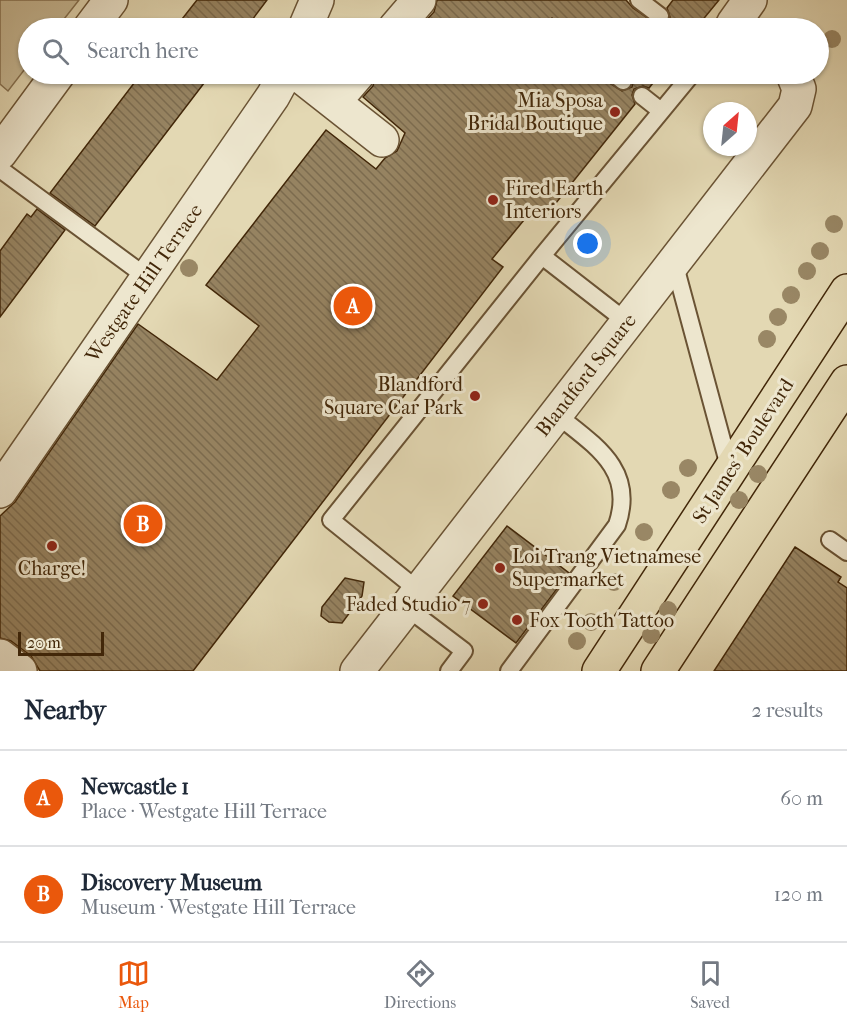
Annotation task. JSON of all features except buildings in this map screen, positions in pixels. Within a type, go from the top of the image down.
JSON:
[{"type":"main road","name":"St James' Boulevard","points":[[599,671],[847,291]]},
{"type":"main road","points":[[658,671],[847,382]]},
{"type":"street","points":[[98,18],[111,0]]},
{"type":"street","points":[[309,18],[317,0]]},
{"type":"street","points":[[404,18],[419,0]]},
{"type":"street","points":[[5,135],[49,84]]},
{"type":"street","name":"Westgate Hill Terrace","points":[[0,491],[280,84]]},
{"type":"street","points":[[311,84],[382,140]]},
{"type":"street","points":[[334,102],[349,84]]},
{"type":"street","name":"Blandford Square","points":[[357,671],[795,106],[799,89],[797,84]]},
{"type":"street","points":[[0,656],[20,671]]},
{"type":"lane","points":[[639,0],[660,16]]},
{"type":"lane","points":[[449,671],[464,651],[331,520],[542,256],[684,84]]},
{"type":"lane","points":[[642,96],[661,111]]},
{"type":"lane","points":[[0,168],[148,278]]},
{"type":"lane","points":[[542,256],[627,322]]},
{"type":"lane","points":[[674,262],[730,471]]},
{"type":"lane","points":[[509,671],[617,525],[621,514],[620,481],[612,465],[598,448],[556,414]]},
{"type":"lane","points":[[830,540],[847,552]]},
{"type":"shaded area","points":[[0,0],[79,0],[65,18],[18,18],[18,78],[8,91],[0,84]]},
{"type":"place","name":"Mia Sposa Bridal Boutique","points":[[615,112]]},
{"type":"place","name":"Fired Earth Interiors","points":[[493,200]]},
{"type":"place","name":"Newcastle 1","points":[[353,306]]},
{"type":"place","name":"Blandford Square Car Park","points":[[475,396]]},
{"type":"place","name":"Discovery Museum","points":[[143,524]]},
{"type":"place","name":"Charge!","points":[[52,546]]},
{"type":"place","name":"Loi Trang Vietnamese Supermarket","points":[[500,568]]},
{"type":"place","name":"Faded Studio 7","points":[[483,604]]},
{"type":"place","name":"Fox Tooth Tattoo","points":[[517,620]]}]
